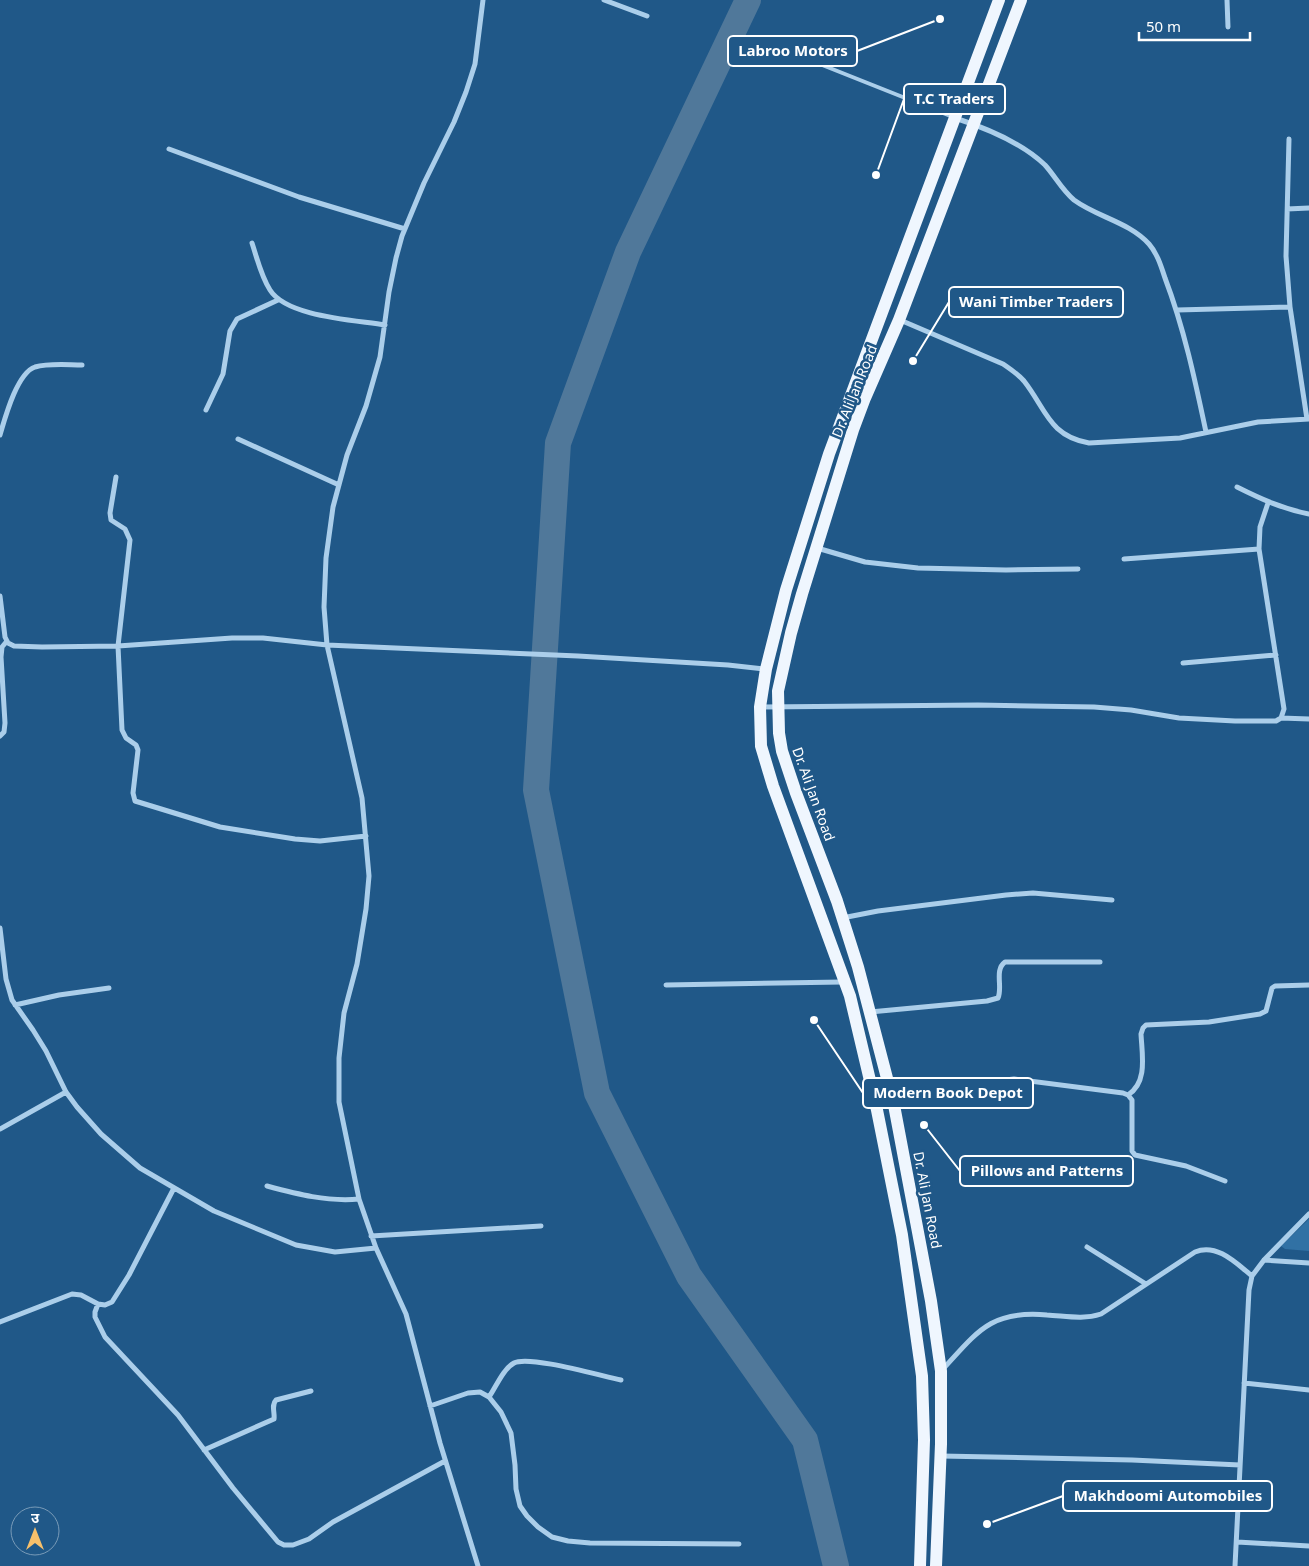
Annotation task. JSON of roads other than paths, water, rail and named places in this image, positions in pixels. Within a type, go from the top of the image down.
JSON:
[{"type":"main road","name":"Dr. Ali Jan Road","points":[[920,1566],[924,1440],[922,1376],[902,1235],[877,1110],[850,996],[792,840],[761,746],[760,707],[766,669],[786,590],[828,454],[999,0]]},
{"type":"main road","name":"Dr. Ali Jan Road","points":[[936,1566],[941,1371],[931,1301],[894,1105],[858,967],[782,752],[779,733],[778,691],[783,665],[816,548],[853,430],[899,320],[1021,0]]},
{"type":"street","points":[[478,1566],[445,1461],[406,1314],[371,1236],[359,1199],[339,1102],[339,1058],[344,1013],[356,964],[366,909],[369,876],[362,798],[327,645],[324,607],[326,558],[333,507],[347,455],[366,406],[380,357],[394,267],[405,229],[466,92],[475,64],[483,0]]},
{"type":"street","points":[[604,0],[647,16]]},
{"type":"street","points":[[1227,0],[1228,27]]},
{"type":"street","points":[[955,118],[974,124],[1012,142],[1031,154],[1045,166],[1075,200],[1123,225],[1143,239],[1156,255],[1177,310],[1206,432]]},
{"type":"street","points":[[899,320],[1002,364],[1014,371],[1023,380],[1050,422],[1062,433],[1075,440],[1090,443],[1180,438],[1258,422],[1308,419],[1290,307],[1286,256],[1289,139]]},
{"type":"street","points":[[169,149],[299,197],[405,229]]},
{"type":"street","points":[[1287,209],[1309,208]]},
{"type":"street","points":[[252,243],[270,290],[278,300],[310,314],[385,325]]},
{"type":"street","points":[[206,410],[220,380],[230,331],[237,319],[278,300]]},
{"type":"street","points":[[1177,310],[1290,307]]},
{"type":"street","points":[[0,435],[20,383],[26,373],[34,367],[82,366]]},
{"type":"street","points":[[238,439],[339,485]]},
{"type":"street","points":[[116,477],[110,513],[111,520],[125,529],[130,540],[118,646],[122,730],[126,738],[136,745],[138,750],[133,793],[136,801],[220,827],[278,836],[320,841],[366,836]]},
{"type":"street","points":[[1237,487],[1268,503],[1287,510],[1309,514]]},
{"type":"street","points":[[1268,503],[1260,528],[1259,549],[1284,709],[1281,718]]},
{"type":"street","points":[[816,548],[865,562],[910,567],[1006,570],[1078,569]]},
{"type":"street","points":[[1124,559],[1259,549]]},
{"type":"street","points":[[0,596],[3,629],[7,641],[14,646],[118,646],[232,638],[263,638],[327,645],[578,656],[766,669]]},
{"type":"street","points":[[0,736],[4,732],[5,723],[1,650],[7,641]]},
{"type":"street","points":[[1183,663],[1276,655]]},
{"type":"street","points":[[760,707],[978,705],[1085,707],[1130,710],[1179,718],[1235,722],[1269,722],[1281,718],[1309,719]]},
{"type":"street","points":[[842,918],[940,902],[1024,894],[1065,895],[1112,900]]},
{"type":"street","points":[[0,930],[9,993],[46,1051],[66,1092],[101,1134],[140,1168],[214,1210],[296,1245],[336,1252],[376,1248]]},
{"type":"street","points":[[870,1012],[960,1004],[998,998],[1000,994],[1000,970],[1001,965],[1005,962],[1100,962]]},
{"type":"street","points":[[666,985],[844,982]]},
{"type":"street","points":[[1128,1095],[1140,1083],[1142,1074],[1141,1034],[1146,1025],[1209,1022],[1260,1014],[1266,1011],[1269,991],[1275,986],[1309,985]]},
{"type":"street","points":[[15,1005],[59,995],[109,988]]},
{"type":"street","points":[[894,1105],[1014,1078],[1123,1093],[1132,1100],[1132,1151],[1135,1156],[1186,1166],[1225,1181]]},
{"type":"street","points":[[0,1130],[66,1092]]},
{"type":"street","points":[[267,1186],[333,1200],[359,1199]]},
{"type":"street","points":[[0,1322],[72,1294],[81,1295],[98,1304],[105,1305],[112,1302],[129,1275],[174,1188]]},
{"type":"street","points":[[1235,1566],[1248,1307],[1252,1276],[1264,1260],[1309,1214]]},
{"type":"street","points":[[371,1236],[541,1226]]},
{"type":"street","points":[[1087,1247],[1146,1284]]},
{"type":"street","points":[[941,1371],[972,1338],[992,1322],[1010,1315],[1038,1314],[1090,1318],[1101,1314],[1194,1252],[1203,1248],[1228,1256],[1252,1276]]},
{"type":"street","points":[[1264,1260],[1309,1263]]},
{"type":"street","points":[[98,1304],[95,1317],[105,1337],[178,1415],[278,1542],[284,1545],[293,1546],[309,1539],[333,1522],[445,1461]]},
{"type":"street","points":[[489,1397],[507,1369],[518,1362],[526,1361],[556,1366],[621,1380]]},
{"type":"street","points":[[1244,1383],[1309,1390]]},
{"type":"street","points":[[204,1450],[274,1419],[273,1406],[276,1400],[311,1391]]},
{"type":"street","points":[[430,1406],[468,1392],[480,1392],[489,1397],[501,1412],[511,1433],[516,1489],[520,1506],[538,1528],[552,1537],[590,1543],[739,1544]]},
{"type":"street","points":[[940,1456],[1132,1460],[1240,1465]]},
{"type":"street","points":[[1237,1542],[1309,1546]]},
{"type":"lane","points":[[787,52],[955,118]]},
{"type":"waterway","points":[[748,0],[628,252],[558,443],[536,790],[597,1093],[689,1276],[805,1440],[836,1566]]},
{"type":"place","name":"Labroo Motors","points":[[940,19]]},
{"type":"place","name":"T.C Traders","points":[[876,175]]},
{"type":"place","name":"Wani Timber Traders","points":[[913,361]]},
{"type":"place","name":"Modern Book Depot","points":[[814,1020]]},
{"type":"place","name":"Pillows and Patterns","points":[[924,1125]]},
{"type":"place","name":"Makhdoomi Automobiles","points":[[987,1524]]}]
